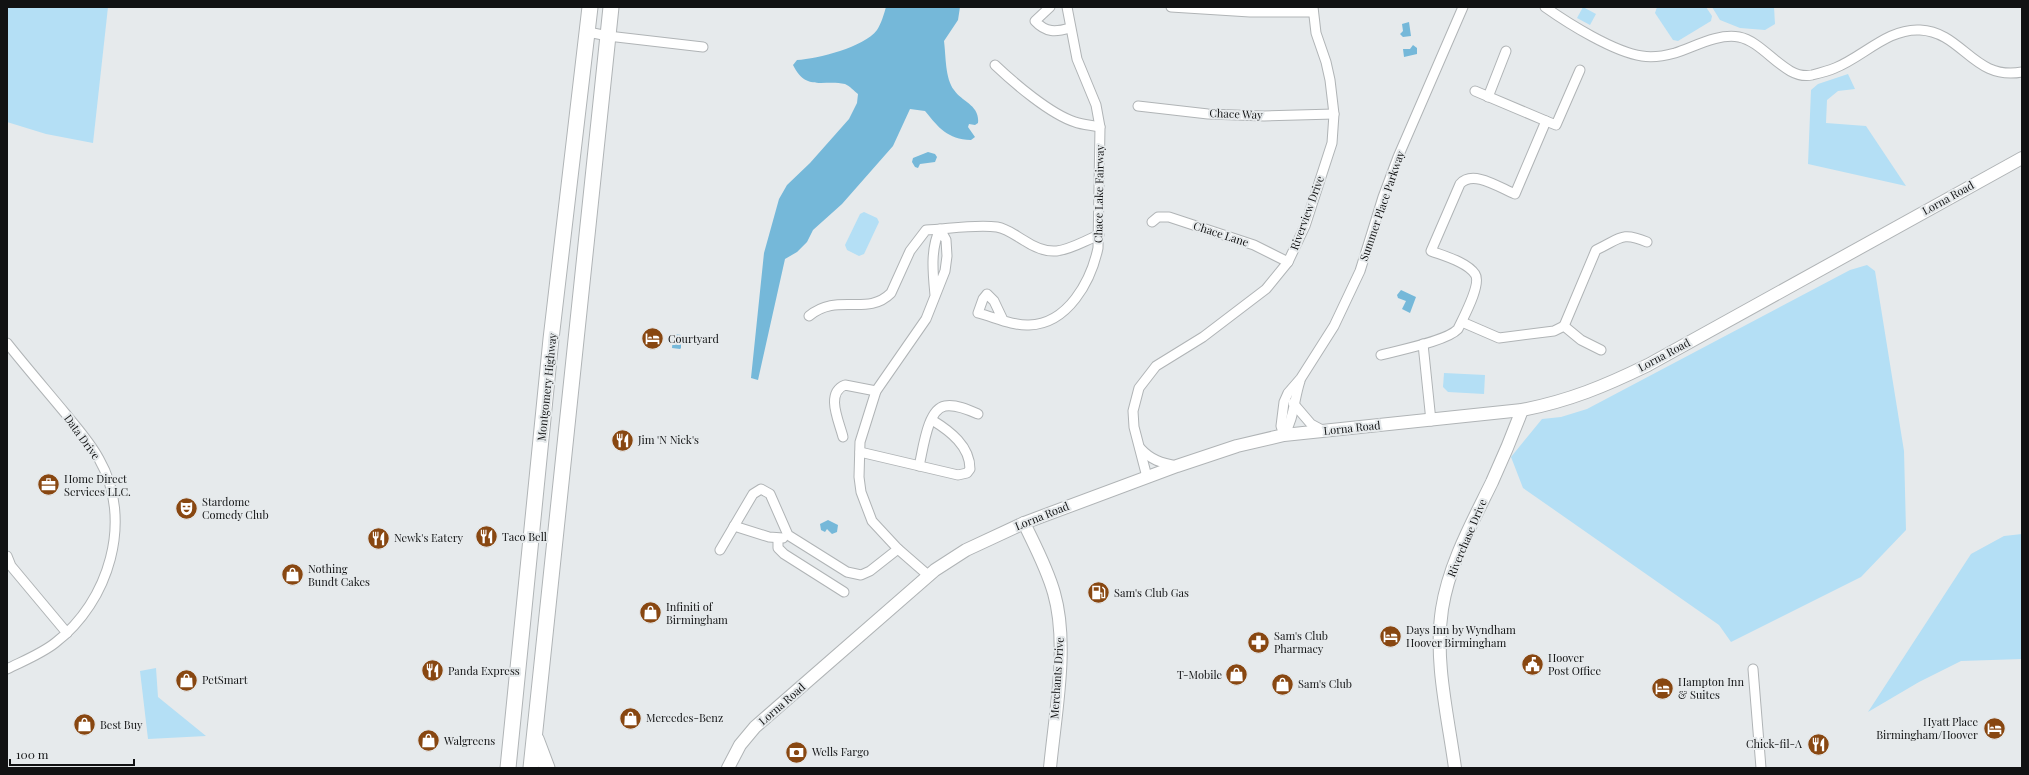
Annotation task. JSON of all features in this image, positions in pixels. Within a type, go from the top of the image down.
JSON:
[{"type":"main road","name":"Montgomery Highway","points":[[508,768],[551,339],[590,7]]},
{"type":"main road","points":[[531,768],[611,7]]},
{"type":"main road","points":[[534,732],[547,768]]},
{"type":"street","points":[[1050,7],[1035,21],[1041,27],[1054,31],[1070,28]]},
{"type":"street","name":"Chace Lake Fairway","points":[[1003,320],[1029,325],[1048,322],[1065,312],[1082,286],[1095,260],[1099,235],[1100,127],[1096,105],[1077,59],[1067,7]]},
{"type":"street","points":[[1171,7],[1250,12],[1313,10]]},
{"type":"street","name":"Summer Place Parkway","points":[[1284,435],[1280,426],[1284,402],[1288,393],[1301,378],[1334,326],[1360,271],[1383,196],[1398,157],[1463,7]]},
{"type":"street","points":[[1545,7],[1615,48],[1640,56],[1663,56],[1717,38],[1731,36],[1747,39],[1785,68],[1793,72],[1810,76],[1836,68],[1899,33],[1919,30],[1940,34],[1948,38],[1983,66],[2004,73],[2022,72]]},
{"type":"street","name":"Riverview Drive","points":[[1147,477],[1137,445],[1133,411],[1139,388],[1148,374],[1163,361],[1203,337],[1266,290],[1288,262],[1305,226],[1332,143],[1334,114],[1330,80],[1326,62],[1316,34],[1313,10]]},
{"type":"street","points":[[588,32],[608,36],[703,47]]},
{"type":"street","points":[[1488,97],[1506,51]]},
{"type":"street","points":[[995,65],[1033,97],[1060,114],[1075,122],[1100,127]]},
{"type":"street","points":[[1475,91],[1556,126],[1580,70]]},
{"type":"street","name":"Chace Way","points":[[1138,106],[1208,114],[1264,116],[1334,114]]},
{"type":"street","points":[[1381,355],[1424,344],[1454,334],[1462,322],[1476,290],[1476,274],[1463,264],[1431,251],[1460,184],[1464,180],[1474,178],[1515,194],[1546,121]]},
{"type":"street","name":"Lorna Road","points":[[728,768],[740,745],[755,727],[929,576],[966,550],[1024,523],[1177,466],[1237,446],[1284,435],[1431,421],[1522,410],[1551,404],[1591,391],[1648,365],[2022,158]]},
{"type":"street","name":"Chace Lane","points":[[1152,222],[1158,218],[1169,217],[1254,245],[1288,262]]},
{"type":"street","points":[[809,316],[817,310],[834,304],[869,304],[885,299],[891,293],[916,241],[926,230],[998,227],[1011,232],[1035,248],[1044,251],[1057,252],[1099,235]]},
{"type":"street","points":[[929,576],[898,549],[872,521],[865,505],[859,477],[860,442],[876,391],[926,319],[948,256],[946,240],[940,229]]},
{"type":"street","points":[[935,295],[933,272],[934,252],[936,238],[940,229]]},
{"type":"street","points":[[1462,322],[1500,338],[1554,331],[1564,326],[1596,250],[1623,236],[1629,235],[1647,242]]},
{"type":"street","points":[[1564,326],[1581,340],[1601,350]]},
{"type":"street","name":"Data Drive","points":[[7,343],[88,441],[100,460],[113,497],[114,535],[111,559],[93,601],[79,621],[54,644],[7,669]]},
{"type":"street","points":[[1424,344],[1431,421]]},
{"type":"street","name":"Summer Place Parkway","points":[[1284,435],[1291,425],[1293,404],[1301,378]]},
{"type":"street","points":[[843,437],[835,408],[834,396],[837,390],[846,385],[876,391]]},
{"type":"street","points":[[1293,404],[1311,424],[1324,431]]},
{"type":"street","points":[[920,466],[926,433],[934,412],[938,408],[946,406],[962,408],[978,414]]},
{"type":"street","name":"Riverchase Drive","points":[[1455,768],[1442,669],[1440,638],[1442,609],[1454,564],[1510,443],[1522,410]]},
{"type":"street","points":[[860,452],[958,475],[967,473],[970,469],[970,462],[956,436],[932,420]]},
{"type":"street","points":[[1137,445],[1148,457],[1161,463],[1177,466]]},
{"type":"street","points":[[720,550],[753,494],[761,489],[770,494],[788,535],[847,572],[861,575],[870,571],[898,549]]},
{"type":"street","name":"Merchants Drive","points":[[1024,523],[1048,573],[1055,594],[1059,620],[1061,652],[1050,768]]},
{"type":"street","points":[[734,526],[778,539],[788,535]]},
{"type":"street","points":[[778,539],[778,548],[784,554],[844,592]]},
{"type":"street","points":[[7,556],[11,566],[67,633]]},
{"type":"street","points":[[825,580],[835,565]]},
{"type":"street","points":[[1753,669],[1761,768]]},
{"type":"shaded area","points":[[7,7],[108,7],[93,143],[46,134],[7,122]]},
{"type":"shaded area","points":[[886,7],[960,7],[958,20],[944,41],[946,67],[954,90],[970,104],[976,112],[978,123],[975,125],[969,124],[968,127],[975,137],[971,140],[950,135],[944,132],[925,111],[910,109],[893,146],[842,204],[813,230],[807,242],[797,252],[785,259],[758,380],[751,378],[764,253],[779,199],[787,185],[810,163],[849,119],[857,103],[858,94],[847,85],[810,82],[798,73],[793,65],[797,60],[828,55],[862,42],[877,30]]},
{"type":"shaded area","points":[[1583,7],[1596,14],[1590,25],[1577,18]]},
{"type":"shaded area","points":[[1657,7],[1706,7],[1712,16],[1711,21],[1678,41],[1673,40],[1655,13]]},
{"type":"shaded area","points":[[1712,7],[1774,7],[1775,24],[1765,30],[1740,28],[1720,20]]},
{"type":"shaded area","points":[[1409,22],[1411,36],[1403,37],[1400,34],[1403,31],[1402,24]]},
{"type":"shaded area","points":[[1413,45],[1417,48],[1417,54],[1404,57],[1403,49],[1410,49]]},
{"type":"shaded area","points":[[1848,74],[1855,89],[1838,91],[1827,100],[1826,123],[1866,126],[1906,186],[1808,164],[1811,90],[1818,84]]},
{"type":"shaded area","points":[[928,152],[935,154],[937,157],[935,162],[920,164],[918,168],[915,167],[912,162],[913,158]]},
{"type":"shaded area","points":[[864,212],[877,218],[879,222],[864,254],[859,256],[847,250],[845,245],[860,214]]},
{"type":"shaded area","points":[[1867,265],[1875,271],[1904,451],[1906,530],[1861,577],[1731,642],[1719,625],[1523,488],[1511,457],[1542,419],[1561,417],[1587,409],[1850,270]]},
{"type":"shaded area","points":[[1401,290],[1416,297],[1410,313],[1402,309],[1406,301],[1398,298],[1397,295]]},
{"type":"shaded area","points":[[673,334],[681,335],[680,349],[672,348]]},
{"type":"shaded area","points":[[1444,373],[1485,375],[1484,394],[1448,392],[1443,387]]},
{"type":"shaded area","points":[[828,520],[838,525],[837,532],[832,534],[827,529],[825,532],[821,530],[820,524]]},
{"type":"shaded area","points":[[2022,534],[2022,659],[1961,661],[1919,682],[1868,712],[1971,554],[2004,536]]},
{"type":"shaded area","points":[[156,668],[158,697],[206,736],[148,739],[140,671]]},
{"type":"place","name":"Courtyard","points":[[652,339]]},
{"type":"place","name":"Jim 'N Nick's","points":[[623,440]]},
{"type":"place","name":"Home Direct Services LLC.","points":[[49,485]]},
{"type":"place","name":"Stardome Comedy Club","points":[[187,508]]},
{"type":"place","name":"Taco Bell","points":[[486,537]]},
{"type":"place","name":"Newk's Eatery","points":[[378,538]]},
{"type":"place","name":"Nothing Bundt Cakes","points":[[292,575]]},
{"type":"place","name":"Sam's Club Gas","points":[[1098,593]]},
{"type":"place","name":"Infiniti of Birmingham","points":[[651,613]]},
{"type":"place","name":"Days Inn by Wyndham Hoover Birmingham","points":[[1391,636]]},
{"type":"place","name":"Sam's Club Pharmacy","points":[[1258,642]]},
{"type":"place","name":"Hoover Post Office","points":[[1532,664]]},
{"type":"place","name":"Panda Express","points":[[433,671]]},
{"type":"place","name":"T-Mobile","points":[[1237,675]]},
{"type":"place","name":"PetSmart","points":[[187,680]]},
{"type":"place","name":"Sam's Club","points":[[1283,684]]},
{"type":"place","name":"Hampton Inn & Suites","points":[[1662,688]]},
{"type":"place","name":"Mercedes-Benz","points":[[630,718]]},
{"type":"place","name":"Best Buy","points":[[85,725]]},
{"type":"place","name":"Hyatt Place Birmingham/Hoover","points":[[1994,728]]},
{"type":"place","name":"Walgreens","points":[[428,741]]},
{"type":"place","name":"Chick-fil-A","points":[[1818,744]]},
{"type":"place","name":"Wells Fargo","points":[[796,752]]}]
